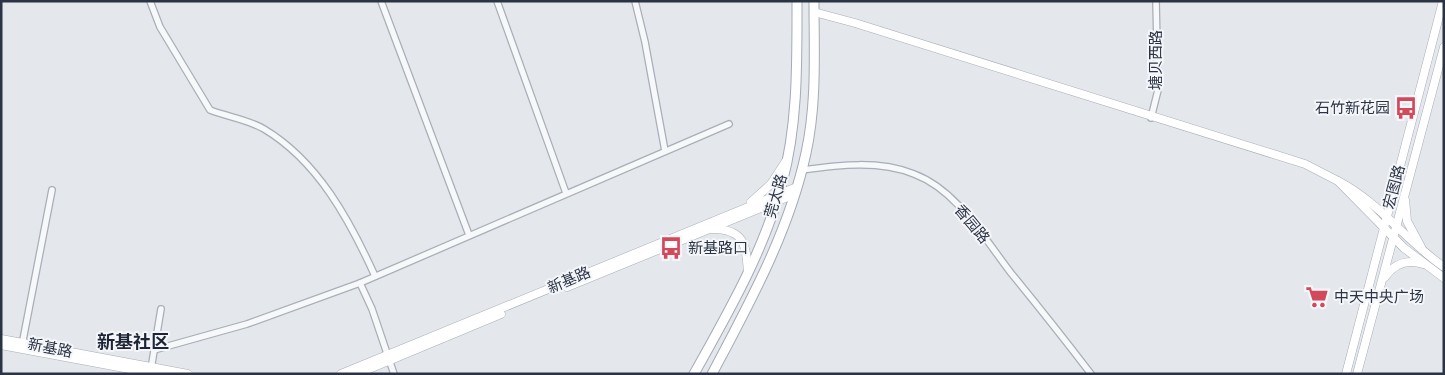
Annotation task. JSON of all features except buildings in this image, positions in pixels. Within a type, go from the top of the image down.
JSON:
[{"type":"main road","name":"莞太路","points":[[694,374],[748,273],[777,198],[786,160],[795,98],[797,1]]},
{"type":"main road","name":"莞太路","points":[[712,374],[772,255],[802,170],[813,103],[814,1]]},
{"type":"street","points":[[150,1],[160,26],[210,110],[244,120],[264,129],[312,168],[361,246],[375,276]]},
{"type":"street","points":[[382,1],[469,235]]},
{"type":"street","points":[[497,1],[566,193]]},
{"type":"street","points":[[635,1],[645,42],[665,151]]},
{"type":"street","name":"塘贝西路","points":[[1151,118],[1158,90],[1156,1]]},
{"type":"street","name":"宏图路","points":[[1346,374],[1443,1]]},
{"type":"street","points":[[814,12],[855,23],[1151,118],[1305,164],[1360,193],[1395,227],[1444,267]]},
{"type":"street","name":"宏图路","points":[[1357,374],[1444,47]]},
{"type":"street","points":[[154,350],[247,324],[360,283],[729,124]]},
{"type":"street","points":[[742,209],[762,194],[786,160]]},
{"type":"street","name":"香园路","points":[[802,170],[834,166],[881,166],[901,169],[936,185],[968,218],[1091,374]]},
{"type":"street","points":[[1338,181],[1393,236],[1444,278]]},
{"type":"street","points":[[21,346],[52,190]]},
{"type":"street","name":"新基路","points":[[357,374],[389,358],[742,209],[796,191]]},
{"type":"street","points":[[1404,192],[1407,221],[1414,237],[1425,253]]},
{"type":"street","name":"新基路","points":[[341,374],[389,358],[707,229],[777,198]]},
{"type":"street","points":[[707,229],[726,230],[740,237],[748,253],[748,273]]},
{"type":"street","points":[[1382,282],[1390,269],[1398,264],[1409,262],[1425,264]]},
{"type":"street","points":[[360,283],[372,309],[394,374]]},
{"type":"street","points":[[152,372],[162,309]]},
{"type":"street","name":"新基路","points":[[1,339],[21,346],[152,372],[188,374]]},
{"type":"street","name":"新基路","points":[[1,345],[21,346]]},
{"type":"place","name":"石竹新花园","points":[[1406,108]]},
{"type":"place","name":"新基路口","points":[[671,248]]},
{"type":"place","name":"中天中央广场","points":[[1317,297]]},
{"type":"district","name":"新基社区","points":[[133,342]]}]
